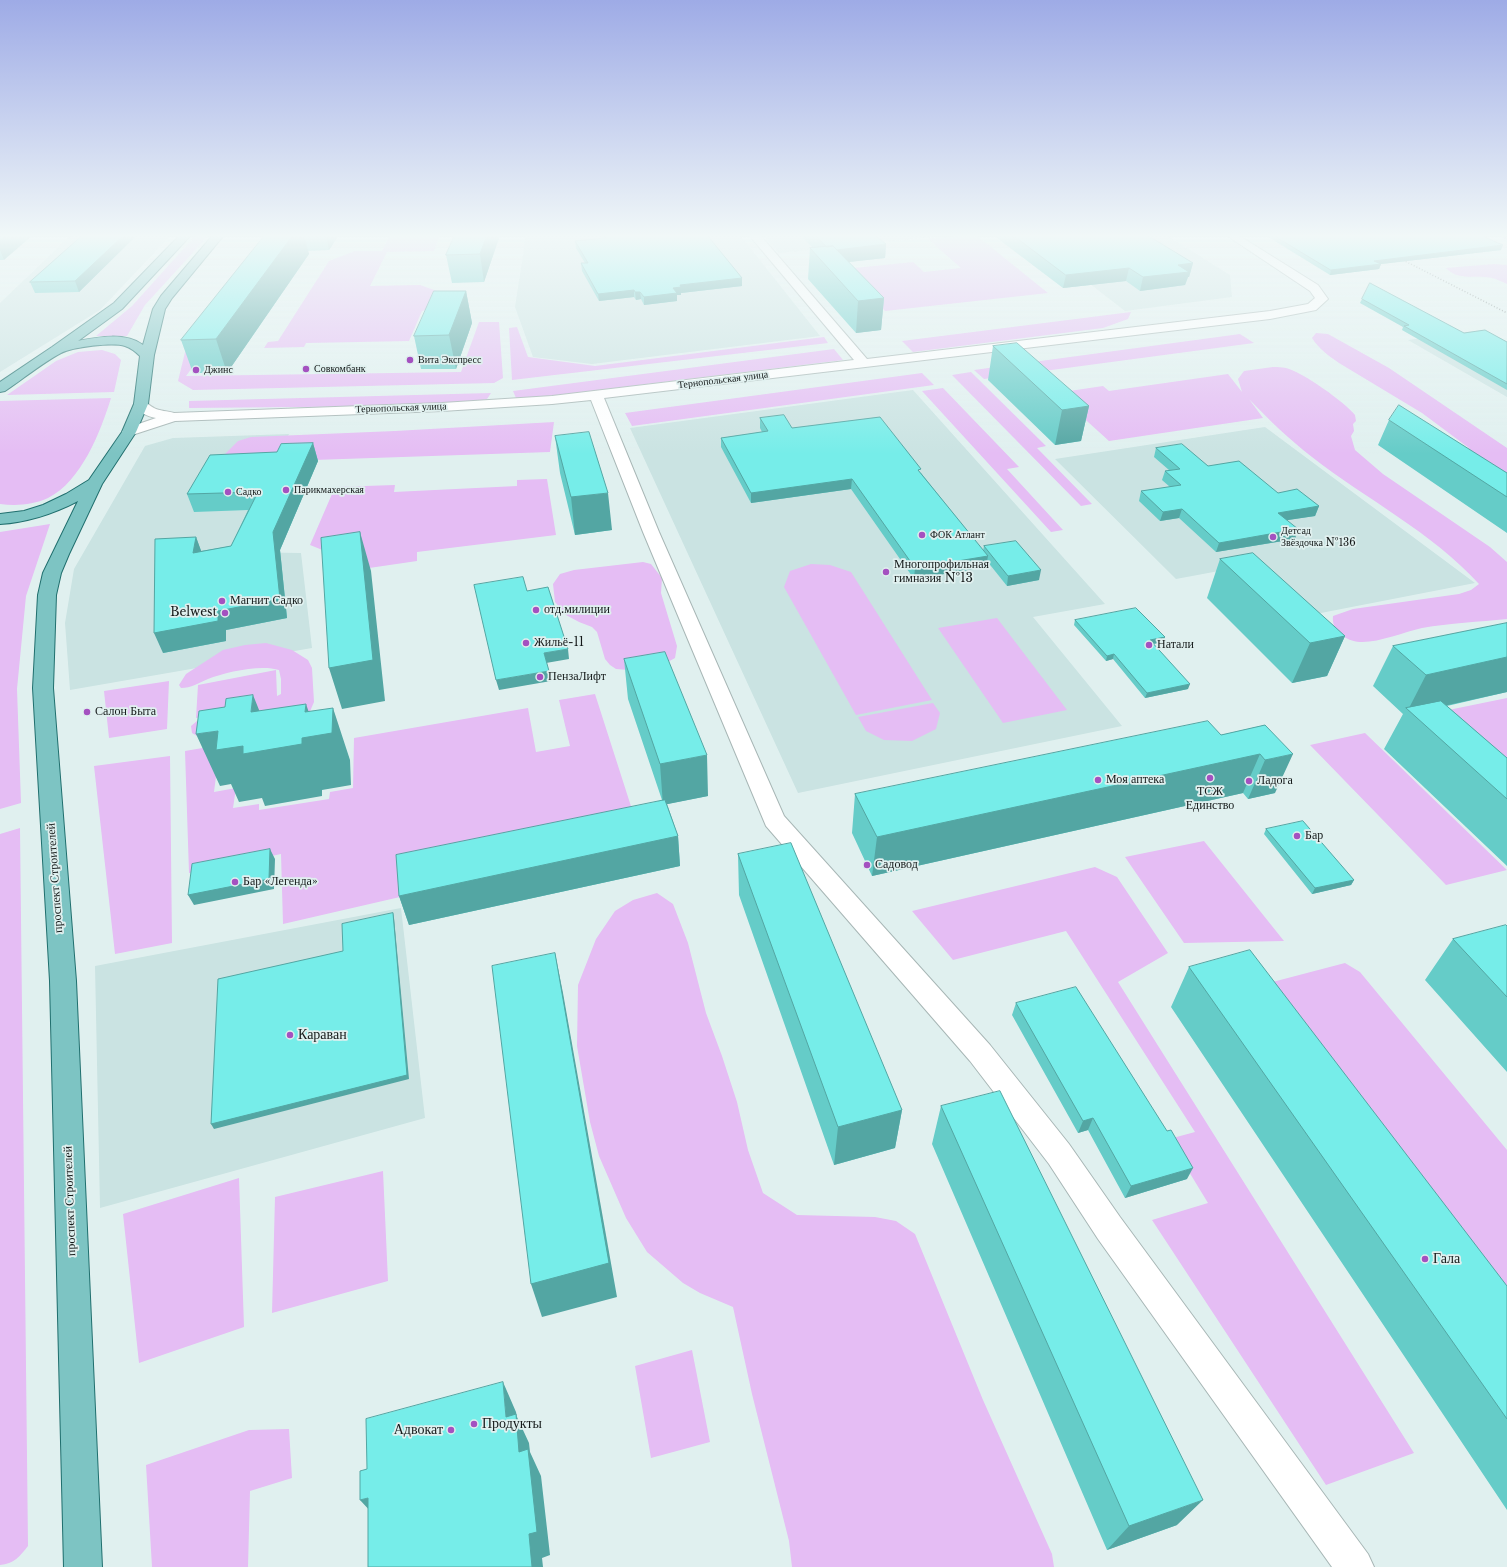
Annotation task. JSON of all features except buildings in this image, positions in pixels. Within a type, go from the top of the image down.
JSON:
[{"type":"main road","points":[[0,388],[57,350],[115,308]]},
{"type":"main road","name":"проспект Строителей","points":[[82,1567],[63,981],[43,688],[47,595],[52,573],[94,484],[130,432],[141,404],[147,354],[160,308]]},
{"type":"main road","points":[[57,350],[79,344],[111,341],[125,342],[136,346],[147,354]]},
{"type":"main road","points":[[0,519],[26,515],[52,507],[75,497],[94,484]]},
{"type":"street","points":[[816,308],[863,363]]},
{"type":"street","name":"Тернопольская улица","points":[[130,432],[150,423],[174,417],[442,407],[552,400],[1270,314],[1305,308]]},
{"type":"street","points":[[596,395],[651,532],[774,820],[1004,1082],[1059,1154],[1114,1235],[1355,1567]]},
{"type":"street","name":"Тернопольская улица","points":[[141,404],[149,412],[174,417]]},
{"type":"shaded area","points":[[0,308],[102,308],[100,310],[0,372]]},
{"type":"shaded area","points":[[129,308],[143,308],[127,336],[96,336]]},
{"type":"shaded area","points":[[220,308],[237,308],[186,376],[461,372],[479,322],[499,322],[503,378],[494,383],[193,390],[178,381],[189,336]]},
{"type":"shaded area","points":[[299,308],[430,308],[422,311],[409,341],[306,343],[304,347],[264,348],[268,342],[278,341]]},
{"type":"shaded area","points":[[515,308],[798,308],[820,336],[592,364],[533,357]]},
{"type":"shaded area","points":[[882,308],[911,308],[885,311]]},
{"type":"shaded area","points":[[1121,308],[1147,308],[1125,311]]},
{"type":"shaded area","points":[[1131,312],[1128,319],[1103,328],[913,352],[902,341]]},
{"type":"shaded area","points":[[517,327],[528,357],[595,366],[824,337],[828,343],[512,380],[509,328]]},
{"type":"shaded area","points":[[1483,330],[1507,342],[1507,397],[1408,340]]},
{"type":"shaded area","points":[[1316,333],[1328,334],[1389,368],[1507,448],[1507,495],[1470,459],[1469,448],[1422,413],[1332,358],[1321,349],[1312,338]]},
{"type":"shaded area","points":[[1240,334],[1254,343],[984,379],[974,370]]},
{"type":"shaded area","points":[[834,349],[843,360],[549,396],[516,398],[513,391]]},
{"type":"shaded area","points":[[102,350],[115,354],[121,360],[114,392],[7,395],[56,361],[78,352]]},
{"type":"shaded area","points":[[1273,367],[1293,370],[1323,388],[1343,403],[1355,415],[1356,421],[1353,424],[1354,431],[1351,436],[1355,450],[1383,474],[1490,547],[1507,562],[1507,619],[1422,628],[1375,641],[1360,642],[1350,640],[1337,631],[1334,626],[1333,616],[1353,609],[1459,594],[1471,590],[1479,584],[1461,565],[1441,548],[1333,473],[1304,450],[1279,429],[1249,399],[1263,418],[1109,441],[1056,393],[1103,386],[1109,391],[1228,374],[1242,392],[1238,379],[1244,371]]},
{"type":"shaded area","points":[[971,372],[1046,446],[1037,448],[1092,504],[1081,506],[952,375]]},
{"type":"shaded area","points":[[922,373],[934,385],[632,426],[625,413]]},
{"type":"shaded area","points":[[943,388],[1019,467],[1007,469],[1063,530],[1051,532],[922,391]]},
{"type":"shaded area","name":"Многопрофильная гимназия №13","points":[[913,390],[1105,604],[1033,617],[1122,726],[798,793],[630,428]]},
{"type":"shaded area","points":[[491,393],[487,399],[479,401],[403,406],[189,408],[189,401]]},
{"type":"shaded area","points":[[111,398],[102,425],[88,454],[80,468],[60,490],[48,498],[30,504],[0,504],[0,401]]},
{"type":"shaded area","points":[[554,422],[550,452],[284,461],[210,469],[238,441],[251,437]]},
{"type":"shaded area","name":"Детсад Звёздочка №136","points":[[1265,427],[1475,583],[1290,619],[1235,568],[1176,579],[1055,459]]},
{"type":"shaded area","points":[[289,434],[237,552],[301,553],[312,648],[70,690],[65,623],[74,569],[145,446],[173,438]]},
{"type":"shaded area","points":[[547,479],[556,535],[417,552],[417,561],[335,573],[335,555],[310,545],[335,487],[395,485],[394,492],[517,486],[517,480]]},
{"type":"shaded area","points":[[50,524],[26,596],[17,689],[21,803],[0,809],[0,532]]},
{"type":"shaded area","points":[[643,562],[651,564],[662,578],[661,593],[677,646],[675,658],[666,663],[629,670],[616,669],[605,659],[597,632],[592,627],[566,615],[555,602],[553,584],[560,574],[574,570]]},
{"type":"shaded area","points":[[811,564],[830,565],[851,572],[932,700],[856,715],[784,587],[790,571]]},
{"type":"shaded area","points":[[997,618],[1067,710],[1003,723],[938,628]]},
{"type":"shaded area","points":[[266,643],[292,650],[308,660],[312,668],[314,702],[308,716],[197,736],[192,733],[191,726],[197,721],[211,719],[252,707],[196,718],[198,685],[276,670],[277,696],[281,694],[281,679],[279,670],[271,668],[253,668],[233,671],[215,676],[188,687],[181,688],[179,685],[186,674],[223,650],[245,645]]},
{"type":"shaded area","points":[[169,681],[167,729],[109,738],[104,691]]},
{"type":"shaded area","points":[[595,694],[637,825],[398,877],[400,897],[283,924],[281,854],[189,873],[185,751],[220,745],[214,792],[236,788],[233,808],[259,804],[259,810],[329,799],[330,792],[353,788],[354,738],[528,708],[536,752],[570,746],[559,700]]},
{"type":"shaded area","points":[[1507,698],[1507,791],[1424,715]]},
{"type":"shaded area","points":[[933,703],[940,713],[936,729],[912,741],[884,740],[866,731],[858,717]]},
{"type":"shaded area","points":[[1365,733],[1507,870],[1446,885],[1310,745]]},
{"type":"shaded area","points":[[170,756],[172,943],[115,954],[94,766]]},
{"type":"shaded area","points":[[20,828],[28,1546],[13,1561],[0,1565],[0,834]]},
{"type":"shaded area","points":[[1204,841],[1284,941],[1184,943],[1125,857]]},
{"type":"shaded area","points":[[1095,867],[1117,877],[1168,953],[1118,982],[1414,1453],[1326,1485],[1152,1220],[1208,1203],[1169,1139],[1195,1132],[1066,931],[953,960],[912,911]]},
{"type":"shaded area","points":[[657,893],[673,904],[688,943],[706,1013],[737,1102],[748,1150],[763,1193],[797,1215],[875,1217],[896,1221],[915,1234],[983,1400],[1052,1554],[1054,1567],[792,1567],[789,1541],[752,1394],[733,1307],[700,1293],[683,1283],[647,1252],[626,1218],[599,1156],[590,1122],[577,1046],[578,985],[596,939],[615,911],[633,900]]},
{"type":"shaded area","points":[[401,908],[425,1118],[100,1208],[95,966]]},
{"type":"shaded area","points":[[1345,963],[1360,972],[1507,1150],[1507,1354],[1242,990]]},
{"type":"shaded area","points":[[383,1171],[388,1281],[272,1313],[275,1197]]},
{"type":"shaded area","points":[[239,1178],[244,1327],[139,1363],[123,1214]]},
{"type":"shaded area","points":[[692,1350],[710,1442],[651,1458],[635,1366]]},
{"type":"shaded area","points":[[289,1429],[292,1478],[250,1491],[248,1567],[152,1567],[146,1465],[249,1430]]},
{"type":"railway","points":[[1497,308],[1507,313]]},
{"type":"place","name":"Вита Экспресс","points":[[410,360]]},
{"type":"place","name":"Совкомбанк","points":[[306,369]]},
{"type":"place","name":"Джинс","points":[[196,370]]},
{"type":"place","name":"Парикмахерская","points":[[286,490]]},
{"type":"place","name":"Садко","points":[[228,492]]},
{"type":"place","name":"ФОК Атлант","points":[[922,535]]},
{"type":"place","name":"Детсад Звёздочка №136","points":[[1273,537]]},
{"type":"place","name":"Многопрофильная гимназия №13","points":[[886,572]]},
{"type":"place","name":"Магнит Садко","points":[[222,601]]},
{"type":"place","name":"отд.милиции","points":[[536,610]]},
{"type":"place","name":"Belwest","points":[[225,613]]},
{"type":"place","name":"Жильё-11","points":[[526,643]]},
{"type":"place","name":"Натали","points":[[1149,645]]},
{"type":"place","name":"ПензаЛифт","points":[[540,677]]},
{"type":"place","name":"Салон Быта","points":[[87,712]]},
{"type":"place","name":"ТСЖ Единство","points":[[1210,778]]},
{"type":"place","name":"Моя аптека","points":[[1098,780]]},
{"type":"place","name":"Ладога","points":[[1249,781]]},
{"type":"place","name":"Бар","points":[[1297,836]]},
{"type":"place","name":"Садовод","points":[[867,865]]},
{"type":"place","name":"Бар «Легенда»","points":[[235,882]]},
{"type":"place","name":"Караван","points":[[290,1035]]},
{"type":"place","name":"Гала","points":[[1425,1259]]},
{"type":"place","name":"Продукты","points":[[474,1424]]},
{"type":"place","name":"Адвокат","points":[[451,1430]]}]
